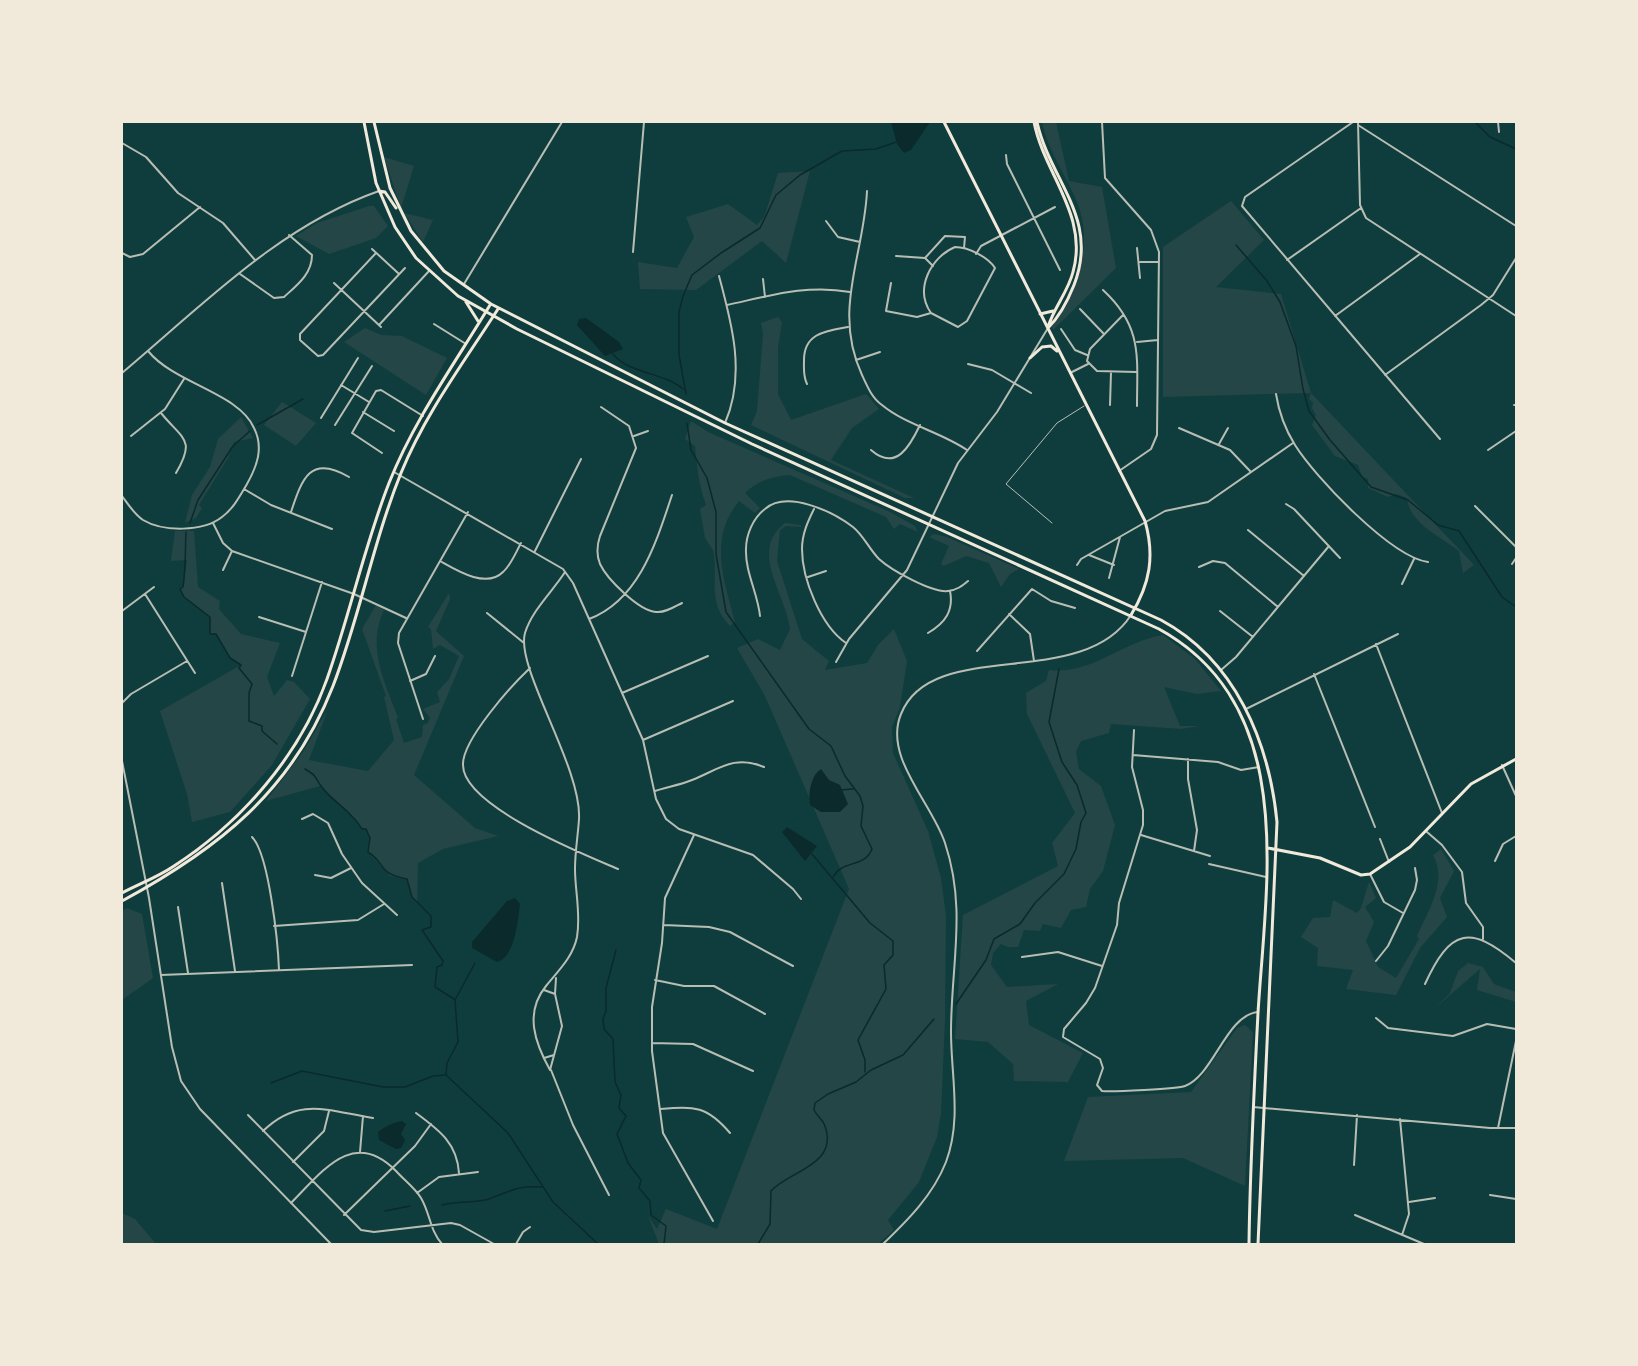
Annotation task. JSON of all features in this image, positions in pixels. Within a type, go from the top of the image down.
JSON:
[{"type":"main road","points":[[364,122],[379,191],[401,236],[429,271],[465,301],[477,316],[478,325]]},
{"type":"main road","points":[[374,122],[384,169],[398,210]]},
{"type":"main road","points":[[944,122],[1145,521],[1151,561],[1147,582],[1131,615]]},
{"type":"main road","points":[[1036,122],[1037,141],[1070,207],[1076,232],[1074,270],[1048,328]]},
{"type":"main road","points":[[1036,122],[1049,155],[1074,205],[1082,245],[1075,282],[1057,318],[1048,328]]},
{"type":"main road","points":[[379,191],[385,192],[428,254],[463,285],[498,309],[725,423],[1135,608],[1191,639],[1221,670],[1245,709],[1263,749],[1273,788],[1277,849],[1258,1245]]},
{"type":"main road","points":[[465,301],[752,444],[1131,615],[1169,635],[1203,661],[1234,704],[1248,732],[1259,767],[1268,823],[1253,1107],[1250,1245]]},
{"type":"main road","points":[[122,893],[172,867],[213,837],[250,802],[279,767],[321,695],[394,472],[423,416],[491,304]]},
{"type":"main road","points":[[1040,314],[1049,314],[1056,308]]},
{"type":"main road","points":[[122,901],[198,857],[222,838],[267,794],[310,733],[331,691],[401,475],[425,424],[498,309]]},
{"type":"main road","points":[[1030,358],[1039,350],[1049,346],[1061,355]]},
{"type":"main road","points":[[1268,848],[1320,858],[1362,875],[1370,874],[1427,832],[1471,784],[1516,759]]},
{"type":"street","points":[[463,285],[562,122]]},
{"type":"street","points":[[633,252],[644,122]]},
{"type":"street","points":[[1102,122],[1105,178],[1153,232],[1158,245],[1159,262],[1156,440],[1146,453],[1119,471]]},
{"type":"street","points":[[1353,122],[1242,201],[1243,208],[1440,439]]},
{"type":"street","points":[[1498,122],[1499,132]]},
{"type":"street","points":[[1358,123],[1361,208],[1371,223],[1516,316]]},
{"type":"street","points":[[1358,123],[1516,226]]},
{"type":"street","points":[[122,143],[146,157],[178,193],[223,222],[256,261]]},
{"type":"street","points":[[1006,155],[1007,164],[1060,270]]},
{"type":"street","points":[[122,373],[289,235],[321,215],[379,191]]},
{"type":"street","points":[[867,191],[850,292],[848,327],[856,360],[866,384],[877,401],[967,451]]},
{"type":"street","points":[[122,254],[136,257],[143,254],[200,207]]},
{"type":"street","points":[[976,254],[981,246],[1054,207]]},
{"type":"street","points":[[1287,260],[1361,208]]},
{"type":"street","points":[[826,221],[838,237],[860,242]]},
{"type":"street","points":[[240,274],[274,298],[284,297],[307,274],[312,264],[312,255],[289,235]]},
{"type":"street","points":[[925,258],[945,236],[965,237],[964,248]]},
{"type":"street","points":[[964,248],[991,262],[994,271],[964,324],[956,327],[931,313],[924,290],[933,266],[947,251],[964,248]]},
{"type":"street","points":[[1137,248],[1140,278]]},
{"type":"street","points":[[372,249],[399,274]]},
{"type":"street","points":[[376,253],[300,334],[300,340],[318,356],[323,355],[405,268]]},
{"type":"street","points":[[1335,316],[1420,254]]},
{"type":"street","points":[[896,256],[925,258],[933,266]]},
{"type":"street","points":[[1385,375],[1489,298],[1516,258]]},
{"type":"street","points":[[1140,262],[1159,262]]},
{"type":"street","points":[[334,284],[380,326],[429,271]]},
{"type":"street","points":[[719,276],[727,305],[737,373],[733,402],[725,423]]},
{"type":"street","points":[[763,279],[765,297]]},
{"type":"street","points":[[891,283],[886,311],[916,317],[931,313]]},
{"type":"street","points":[[727,305],[813,288],[850,292]]},
{"type":"street","points":[[1103,291],[1123,315],[1137,342],[1137,406]]},
{"type":"street","points":[[1080,309],[1103,333]]},
{"type":"street","points":[[1123,315],[1103,333],[1087,355],[1088,364],[1097,371],[1136,372]]},
{"type":"street","points":[[434,324],[466,344]]},
{"type":"street","points":[[807,384],[804,375],[804,352],[809,340],[821,332],[848,327]]},
{"type":"street","points":[[836,662],[846,643],[904,574],[952,474],[1015,382],[1048,328]]},
{"type":"street","points":[[1061,329],[1075,350],[1087,355]]},
{"type":"street","points":[[1137,342],[1159,340]]},
{"type":"street","points":[[122,496],[136,515],[156,526],[195,527],[213,523],[230,510],[244,489],[258,457],[254,428],[237,407],[167,369],[148,351]]},
{"type":"street","points":[[856,360],[880,352]]},
{"type":"street","points":[[321,418],[358,358]]},
{"type":"street","points":[[968,364],[992,370],[1031,393]]},
{"type":"street","points":[[1070,373],[1088,364]]},
{"type":"street","points":[[335,425],[372,366]]},
{"type":"street","points":[[1110,405],[1111,372]]},
{"type":"street","points":[[131,436],[161,413],[171,402],[184,379]]},
{"type":"street","points":[[341,386],[369,402]]},
{"type":"street","points":[[382,453],[353,435],[353,429],[376,391],[381,390],[423,416]]},
{"type":"street","points":[[1276,394],[1281,419],[1293,443],[1310,465],[1353,511],[1389,543],[1414,559],[1428,562]]},
{"type":"street","points":[[601,407],[626,422],[634,436],[634,454],[598,544],[599,562],[604,571],[626,595],[652,612],[663,612],[682,603]]},
{"type":"street","points":[[363,412],[394,431]]},
{"type":"street","points":[[161,413],[187,445],[187,455],[176,473]]},
{"type":"street","points":[[871,450],[882,457],[898,456],[909,446],[920,425]]},
{"type":"street","points":[[1179,428],[1219,444],[1236,454],[1250,471]]},
{"type":"street","points":[[1219,444],[1228,428]]},
{"type":"street","points":[[634,436],[648,431]]},
{"type":"street","points":[[1488,450],[1516,431]]},
{"type":"street","points":[[1077,565],[1089,554],[1145,521],[1171,509],[1208,502],[1293,443]]},
{"type":"street","points":[[535,551],[581,459]]},
{"type":"street","points":[[291,512],[303,482],[313,470],[327,467],[349,477]]},
{"type":"street","points":[[394,472],[535,551],[565,572],[589,619],[643,740],[658,806],[666,819],[694,835],[753,855],[801,898]]},
{"type":"street","points":[[244,489],[264,502],[332,529]]},
{"type":"street","points":[[589,619],[610,609],[626,595],[636,581],[672,495]]},
{"type":"street","points":[[760,616],[746,556],[746,543],[751,527],[761,512],[778,502],[794,501],[851,525],[879,559],[936,590],[950,591],[968,580]]},
{"type":"street","points":[[1286,504],[1294,509],[1340,558]]},
{"type":"street","points":[[1475,506],[1516,547]]},
{"type":"street","points":[[814,508],[805,527],[802,548],[808,577],[822,620],[836,636],[846,643]]},
{"type":"street","points":[[423,719],[398,643],[406,618],[468,513]]},
{"type":"street","points":[[213,523],[223,543],[232,551],[354,594],[406,618]]},
{"type":"street","points":[[1248,530],[1304,576]]},
{"type":"street","points":[[1109,578],[1120,536]]},
{"type":"street","points":[[440,561],[470,575],[487,578],[497,576],[504,572],[521,543]]},
{"type":"street","points":[[1221,670],[1253,637],[1329,546]]},
{"type":"street","points":[[223,570],[232,551]]},
{"type":"street","points":[[1089,554],[1114,566]]},
{"type":"street","points":[[1512,564],[1516,558]]},
{"type":"street","points":[[1402,584],[1414,559]]},
{"type":"street","points":[[1199,567],[1214,561],[1225,563],[1278,607]]},
{"type":"street","points":[[808,577],[826,571]]},
{"type":"street","points":[[565,572],[530,622],[524,643],[530,668],[577,792],[579,809],[576,850],[577,935],[573,949],[556,978],[543,990],[533,1019],[537,1047],[609,1195]]},
{"type":"street","points":[[292,676],[322,582]]},
{"type":"street","points":[[122,609],[154,587]]},
{"type":"street","points":[[977,651],[1032,589],[1051,601],[1075,608]]},
{"type":"street","points":[[928,633],[943,622],[950,611],[950,591]]},
{"type":"street","points":[[145,594],[195,673]]},
{"type":"street","points":[[1220,611],[1253,637]]},
{"type":"street","points":[[487,613],[524,643]]},
{"type":"street","points":[[1009,614],[1030,634],[1034,661]]},
{"type":"street","points":[[883,1245],[913,1215],[936,1184],[950,1148],[955,1099],[951,1018],[958,899],[944,840],[930,807],[899,754],[897,736],[900,715],[914,693],[937,677],[1034,661],[1093,648],[1117,633],[1131,615]]},
{"type":"street","points":[[259,617],[306,632]]},
{"type":"street","points":[[1245,709],[1398,634]]},
{"type":"street","points":[[1376,644],[1442,813]]},
{"type":"street","points":[[410,681],[426,674],[435,656]]},
{"type":"street","points":[[622,693],[708,656]]},
{"type":"street","points":[[122,703],[131,694],[187,661]]},
{"type":"street","points":[[530,668],[476,735],[464,756],[464,772],[471,787],[481,796],[546,836],[618,869]]},
{"type":"street","points":[[1314,674],[1375,827]]},
{"type":"street","points":[[643,740],[733,701]]},
{"type":"street","points":[[1134,730],[1133,773],[1144,818],[1141,834],[1119,903],[1117,925],[1093,994],[1062,1034],[1070,1042],[1100,1059],[1103,1068],[1097,1085],[1104,1091],[1188,1085],[1199,1075],[1240,1021],[1247,1015],[1258,1012]]},
{"type":"street","points":[[1133,756],[1218,762],[1241,770],[1259,767]]},
{"type":"street","points":[[1188,759],[1188,779],[1197,830],[1194,851]]},
{"type":"street","points":[[655,791],[693,780],[726,763],[746,761],[764,767]]},
{"type":"street","points":[[122,762],[146,881],[175,1062],[186,1091],[200,1109],[331,1245]]},
{"type":"street","points":[[1502,765],[1516,796]]},
{"type":"street","points":[[302,819],[313,814],[325,820],[351,868],[362,883],[397,915]]},
{"type":"street","points":[[1427,832],[1442,845],[1462,872],[1466,903],[1483,927],[1483,939]]},
{"type":"street","points":[[1141,834],[1210,856]]},
{"type":"street","points":[[694,835],[666,893],[664,925],[655,980],[652,1043],[666,1139],[713,1221]]},
{"type":"street","points":[[1495,861],[1503,844],[1516,836]]},
{"type":"street","points":[[252,837],[261,851],[279,970]]},
{"type":"street","points":[[1380,839],[1389,862]]},
{"type":"street","points":[[1209,864],[1266,877]]},
{"type":"street","points":[[315,874],[331,878],[351,868]]},
{"type":"street","points":[[1376,961],[1388,946],[1416,886],[1415,868]]},
{"type":"street","points":[[1370,874],[1384,902],[1403,913]]},
{"type":"street","points":[[222,882],[235,971]]},
{"type":"street","points":[[274,926],[358,920],[384,904]]},
{"type":"street","points":[[178,907],[188,973]]},
{"type":"street","points":[[664,925],[709,927],[730,932],[793,966]]},
{"type":"street","points":[[1425,984],[1438,956],[1449,945],[1464,939],[1483,939],[1516,963]]},
{"type":"street","points":[[1022,957],[1058,952],[1102,966]]},
{"type":"street","points":[[160,975],[412,965]]},
{"type":"street","points":[[550,1070],[562,1026],[555,994],[556,978]]},
{"type":"street","points":[[655,980],[684,986],[714,986],[765,1014]]},
{"type":"street","points":[[543,990],[549,990],[555,994]]},
{"type":"street","points":[[1376,1018],[1388,1028],[1453,1036],[1491,1023],[1516,1029]]},
{"type":"street","points":[[1498,1128],[1516,1041]]},
{"type":"street","points":[[652,1043],[693,1044],[753,1071]]},
{"type":"street","points":[[544,1058],[551,1058],[556,1053]]},
{"type":"street","points":[[1253,1107],[1516,1128]]},
{"type":"street","points":[[263,1131],[281,1116],[302,1108],[373,1118]]},
{"type":"street","points":[[660,1109],[700,1109],[714,1116],[730,1134]]},
{"type":"street","points":[[293,1162],[324,1131],[329,1111]]},
{"type":"street","points":[[416,1113],[447,1137],[457,1156],[459,1173]]},
{"type":"street","points":[[248,1115],[356,1226],[367,1231],[431,1225],[460,1225],[494,1245]]},
{"type":"street","points":[[1354,1165],[1357,1115]]},
{"type":"street","points":[[360,1152],[363,1116]]},
{"type":"street","points":[[1400,1119],[1409,1202],[1409,1219],[1402,1235]]},
{"type":"street","points":[[344,1215],[415,1146],[431,1124]]},
{"type":"street","points":[[291,1203],[337,1159],[360,1152],[379,1157],[417,1193],[442,1245]]},
{"type":"street","points":[[417,1193],[439,1177],[478,1172]]},
{"type":"street","points":[[1490,1195],[1516,1199]]},
{"type":"street","points":[[1409,1202],[1435,1198]]},
{"type":"street","points":[[1355,1215],[1424,1245]]},
{"type":"street","points":[[516,1245],[523,1232],[530,1227]]},
{"type":"lane","points":[[1052,523],[1006,483],[1057,423],[1086,405]]},
{"type":"shaded area","points":[[891,122],[930,122],[911,150],[904,153],[897,144]]},
{"type":"shaded area","points":[[1042,122],[1056,122],[1069,181],[1102,187],[1116,268],[1053,330],[1052,327],[1076,279],[1084,245],[1084,228],[1073,193],[1051,150]]},
{"type":"shaded area","points":[[384,157],[414,166],[401,208]]},
{"type":"shaded area","points":[[810,171],[786,263],[762,241],[696,290],[640,289],[638,262],[677,268],[694,237],[686,217],[728,204],[757,225],[764,217],[778,173]]},
{"type":"shaded area","points":[[1231,201],[1264,240],[1216,287],[1281,294],[1311,393],[1163,397],[1163,247]]},
{"type":"shaded area","points":[[374,206],[388,226],[376,238],[329,254],[296,236],[317,223]]},
{"type":"shaded area","points":[[404,213],[433,220],[423,242]]},
{"type":"shaded area","points":[[778,317],[782,322],[778,348],[778,394],[791,420],[866,394],[879,409],[852,428],[831,460],[914,498],[905,498],[751,425],[757,411],[763,333],[761,323]]},
{"type":"shaded area","points":[[586,318],[619,342],[623,349],[605,356],[577,325],[579,319]]},
{"type":"shaded area","points":[[365,328],[381,335],[402,336],[447,358],[426,395],[344,342]]},
{"type":"shaded area","points":[[1311,393],[1474,565],[1463,573],[1459,551],[1420,522],[1409,507],[1407,498],[1397,494],[1388,497],[1368,488],[1368,479],[1362,477],[1358,465],[1335,456],[1312,425],[1316,415],[1312,408],[1313,402],[1309,399]]},
{"type":"shaded area","points":[[282,402],[316,423],[296,446],[264,425]]},
{"type":"shaded area","points":[[241,417],[253,438],[234,442],[228,458],[199,505],[202,508],[196,518],[185,523],[192,495],[210,467],[218,439]]},
{"type":"shaded area","points":[[691,421],[708,432],[888,511],[915,526],[918,532],[900,524],[894,529],[886,517],[790,475],[760,482],[745,493],[760,508],[755,513],[739,501],[729,515],[724,530],[721,560],[735,622],[730,626],[718,608],[716,599],[713,550],[705,538],[700,509],[706,505],[695,446],[685,439]]},
{"type":"shaded area","points":[[785,523],[801,525],[801,527],[786,526],[780,530],[777,561],[802,639],[829,661],[825,670],[867,663],[878,645],[894,629],[907,661],[900,707],[892,727],[893,753],[928,831],[941,878],[946,916],[945,1019],[941,1113],[937,1137],[919,1182],[888,1220],[894,1230],[878,1244],[659,1244],[648,1216],[657,1229],[666,1209],[717,1229],[849,889],[765,696],[737,648],[758,639],[780,650],[790,629],[769,560],[774,534]]},
{"type":"shaded area","points":[[175,531],[194,531],[198,587],[220,601],[219,609],[241,634],[280,643],[267,677],[274,696],[287,680],[294,682],[310,699],[272,765],[230,812],[192,822],[187,794],[160,711],[241,665],[230,658],[216,634],[210,634],[210,617],[184,597],[180,589],[183,587],[187,560],[171,561]]},
{"type":"shaded area","points":[[934,534],[947,537],[1019,569],[1010,574],[1001,587],[989,563],[966,556],[944,566],[941,564],[949,546],[929,537]]},
{"type":"shaded area","points":[[449,593],[450,599],[436,631],[464,656],[414,775],[475,828],[498,836],[443,849],[418,863],[417,903],[412,897],[407,879],[390,876],[368,852],[370,838],[366,829],[362,829],[348,811],[320,786],[266,801],[303,752],[328,709],[309,760],[368,771],[394,740],[384,697],[386,696],[362,629],[376,605],[384,610],[377,638],[379,665],[398,718],[396,719],[404,743],[422,737],[423,725],[428,723],[430,718],[423,709],[440,702],[437,692],[449,679],[459,656],[440,645],[433,649],[431,629],[428,627]]},
{"type":"shaded area","points":[[1163,635],[1195,659],[1221,691],[1197,694],[1164,687],[1180,726],[1199,726],[1181,729],[1111,724],[1109,733],[1081,741],[1076,752],[1079,769],[1101,786],[1115,825],[1103,871],[1090,889],[1086,907],[1071,910],[1061,928],[1043,924],[1040,931],[1024,930],[1018,947],[1001,944],[993,953],[991,965],[1007,987],[1058,984],[1026,1001],[1029,1025],[1083,1053],[1068,1082],[1014,1081],[1013,1064],[988,1042],[955,1039],[963,915],[1058,866],[1052,843],[1075,813],[1027,714],[1026,693],[1046,681],[1049,670],[1065,670],[1093,663],[1148,638]]},
{"type":"shaded area","points":[[821,769],[829,780],[840,785],[848,804],[840,812],[821,812],[810,805],[811,785],[815,775]]},
{"type":"shaded area","points":[[787,827],[817,846],[805,861],[782,832]]},
{"type":"shaded area","points":[[1441,849],[1454,871],[1440,898],[1447,917],[1420,948],[1396,995],[1346,989],[1353,970],[1317,966],[1318,948],[1301,937],[1313,918],[1330,917],[1333,900],[1357,913],[1361,908],[1369,882],[1376,898],[1365,907],[1374,922],[1366,941],[1378,967],[1396,978],[1419,939],[1417,936],[1435,896],[1438,875],[1433,855]]},
{"type":"shaded area","points":[[515,898],[520,904],[515,937],[508,953],[497,962],[472,948],[472,942],[507,901]]},
{"type":"shaded area","points":[[127,908],[142,914],[153,978],[122,1000],[122,911]]},
{"type":"shaded area","points":[[1468,963],[1483,967],[1494,984],[1516,992],[1516,1002],[1477,990],[1480,969],[1435,1008],[1450,993],[1458,971]]},
{"type":"shaded area","points":[[1245,1025],[1253,1032],[1245,1186],[1183,1158],[1064,1161],[1088,1097],[1191,1092],[1237,1028]]},
{"type":"shaded area","points":[[402,1121],[406,1124],[401,1134],[405,1140],[401,1148],[396,1149],[379,1140],[378,1132]]},
{"type":"shaded area","points":[[122,1213],[135,1219],[156,1244],[122,1244]]},
{"type":"waterway","points":[[1475,122],[1490,137],[1516,149]]},
{"type":"waterway","points":[[686,394],[679,355],[679,312],[692,275],[760,228],[776,195],[800,175],[842,151],[876,149],[896,142]]},
{"type":"waterway","points":[[1236,245],[1267,281],[1280,302],[1296,346],[1309,411],[1330,440],[1371,487],[1408,500],[1438,525],[1459,531],[1502,597],[1516,607]]},
{"type":"waterway","points":[[613,354],[628,366],[666,379],[683,389]]},
{"type":"waterway","points":[[257,425],[303,399]]},
{"type":"waterway","points":[[687,423],[691,450],[707,478],[716,512],[716,554],[726,612],[809,729],[831,746],[845,776],[860,796],[863,806],[861,826],[872,849],[864,859],[842,868],[833,877]]},
{"type":"waterway","points":[[190,523],[198,500],[233,446],[250,431]]},
{"type":"waterway","points":[[186,532],[184,580],[183,587],[180,589],[184,597],[210,617],[210,634],[216,634],[230,658],[241,665],[239,668],[252,684],[249,693],[249,721],[262,726],[262,731],[277,744]]},
{"type":"waterway","points":[[956,1004],[986,960],[994,939],[1020,924],[1035,903],[1064,874],[1076,849],[1081,822],[1086,813],[1077,785],[1062,762],[1049,722],[1059,669]]},
{"type":"waterway","points":[[305,769],[362,829],[366,829],[370,838],[368,852],[390,874],[407,879],[412,897],[431,916],[431,927],[422,930],[443,961],[442,965],[437,967],[435,987],[454,999]]},
{"type":"waterway","points":[[840,790],[853,789]]},
{"type":"waterway","points":[[812,854],[870,923],[893,941],[893,955],[884,965],[886,989],[858,1040],[865,1060],[865,1072]]},
{"type":"waterway","points":[[616,950],[606,988],[606,1011],[603,1019],[604,1029],[613,1039],[615,1082],[621,1095],[619,1108],[626,1116],[617,1134],[628,1163],[641,1180],[639,1188],[650,1201],[651,1215],[666,1226],[664,1244]]},
{"type":"waterway","points":[[475,963],[455,1000],[458,1042],[447,1063],[446,1075],[508,1133],[553,1202],[598,1244]]},
{"type":"waterway","points":[[758,1244],[770,1224],[771,1191],[810,1166],[825,1150],[827,1139],[825,1126],[814,1110],[815,1103],[828,1094],[856,1082],[871,1070],[903,1055],[934,1019]]},
{"type":"waterway","points":[[271,1083],[302,1071],[383,1087],[405,1087],[433,1076],[445,1075]]},
{"type":"waterway","points":[[442,1205],[489,1199],[521,1188],[543,1187]]},
{"type":"waterway","points":[[385,1211],[410,1206]]}]
